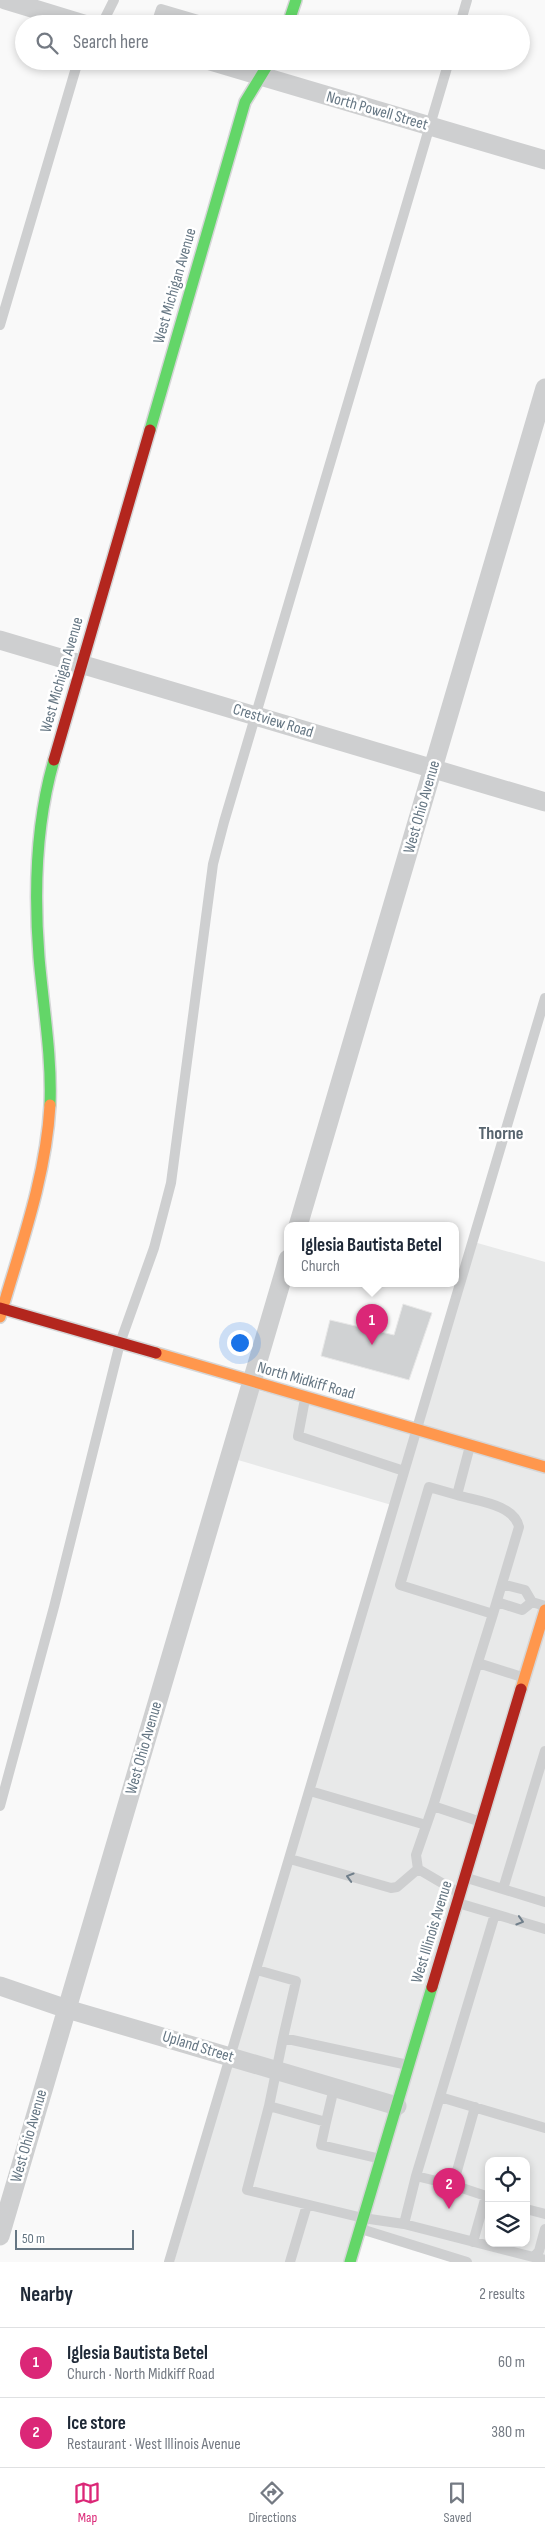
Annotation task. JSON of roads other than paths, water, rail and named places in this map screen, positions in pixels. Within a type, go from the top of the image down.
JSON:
[{"type":"street","points":[[5,0],[54,15]]},
{"type":"street","points":[[291,15],[296,0]]},
{"type":"street","name":"West Michigan Avenue","points":[[1,1311],[26,1236],[40,1180],[48,1123],[50,1066],[38,933],[39,857],[51,770],[245,102],[265,70]]},
{"type":"street","name":"North Powell Street","points":[[269,70],[430,126],[545,160]]},
{"type":"street","name":"West Ohio Avenue","points":[[299,1222],[545,388]]},
{"type":"street","name":"Crestview Road","points":[[0,640],[545,802]]},
{"type":"street","name":"West Ohio Avenue","points":[[0,2236],[284,1274]]},
{"type":"street","name":"North Midkiff Road","points":[[1,1311],[120,1343],[545,1467]]},
{"type":"street","name":"West Illinois Avenue","points":[[350,2262],[545,1611]]},
{"type":"street","name":"Upland Street","points":[[0,1986],[67,2009],[397,2106]]},
{"type":"lane","points":[[106,15],[114,0]]},
{"type":"lane","points":[[463,15],[467,0]]},
{"type":"lane","points":[[159,15],[161,9],[181,15]]},
{"type":"lane","points":[[0,325],[75,70]]},
{"type":"lane","points":[[0,1806],[54,1607],[120,1343],[154,1248],[170,1183],[213,864],[446,70]]},
{"type":"lane","points":[[459,1286],[545,998]]},
{"type":"lane","points":[[172,2261],[459,1287]]},
{"type":"lane","points":[[306,1398],[298,1436],[404,1471]]},
{"type":"lane","points":[[457,1495],[470,1445]]},
{"type":"lane","points":[[493,1614],[400,1585],[429,1487],[504,1509],[518,1521],[519,1527],[497,1602],[478,1663],[416,1855],[418,1869],[459,1898],[495,1914],[545,1929]]},
{"type":"lane","points":[[502,1584],[526,1590],[532,1602],[545,1611]]},
{"type":"lane","points":[[497,1602],[522,1610],[532,1602]]},
{"type":"lane","points":[[478,1663],[525,1678]]},
{"type":"lane","points":[[503,1889],[545,1751]]},
{"type":"lane","points":[[310,1791],[426,1825]]},
{"type":"lane","points":[[433,1806],[482,1822]]},
{"type":"lane","points":[[290,1859],[391,1888],[396,1887],[418,1869]]},
{"type":"lane","points":[[465,1878],[545,1902]]},
{"type":"lane","points":[[404,2224],[416,2176],[495,1914]]},
{"type":"lane","points":[[257,1970],[296,1981],[275,2070],[269,2106],[247,2190],[307,2205],[467,2262]]},
{"type":"lane","points":[[283,2038],[409,2066]]},
{"type":"lane","points":[[334,2088],[321,2145],[381,2159]]},
{"type":"lane","points":[[440,2097],[545,2128]]},
{"type":"lane","points":[[269,2106],[326,2122]]},
{"type":"lane","points":[[453,2185],[475,2107]]},
{"type":"lane","points":[[416,2176],[453,2185],[485,2196]]},
{"type":"lane","points":[[473,2242],[486,2202]]},
{"type":"lane","points":[[290,2262],[307,2205]]},
{"type":"lane","points":[[530,2209],[545,2214]]},
{"type":"lane","points":[[362,2224],[404,2224],[545,2260]]},
{"type":"lane","points":[[534,2257],[539,2251],[545,2230]]},
{"type":"place","name":"Iglesia Bautista Betel","points":[[372,1345]]},
{"type":"place","name":"Ice store","points":[[449,2209]]},
{"type":"district","name":"Thorne","points":[[501,1133]]}]
